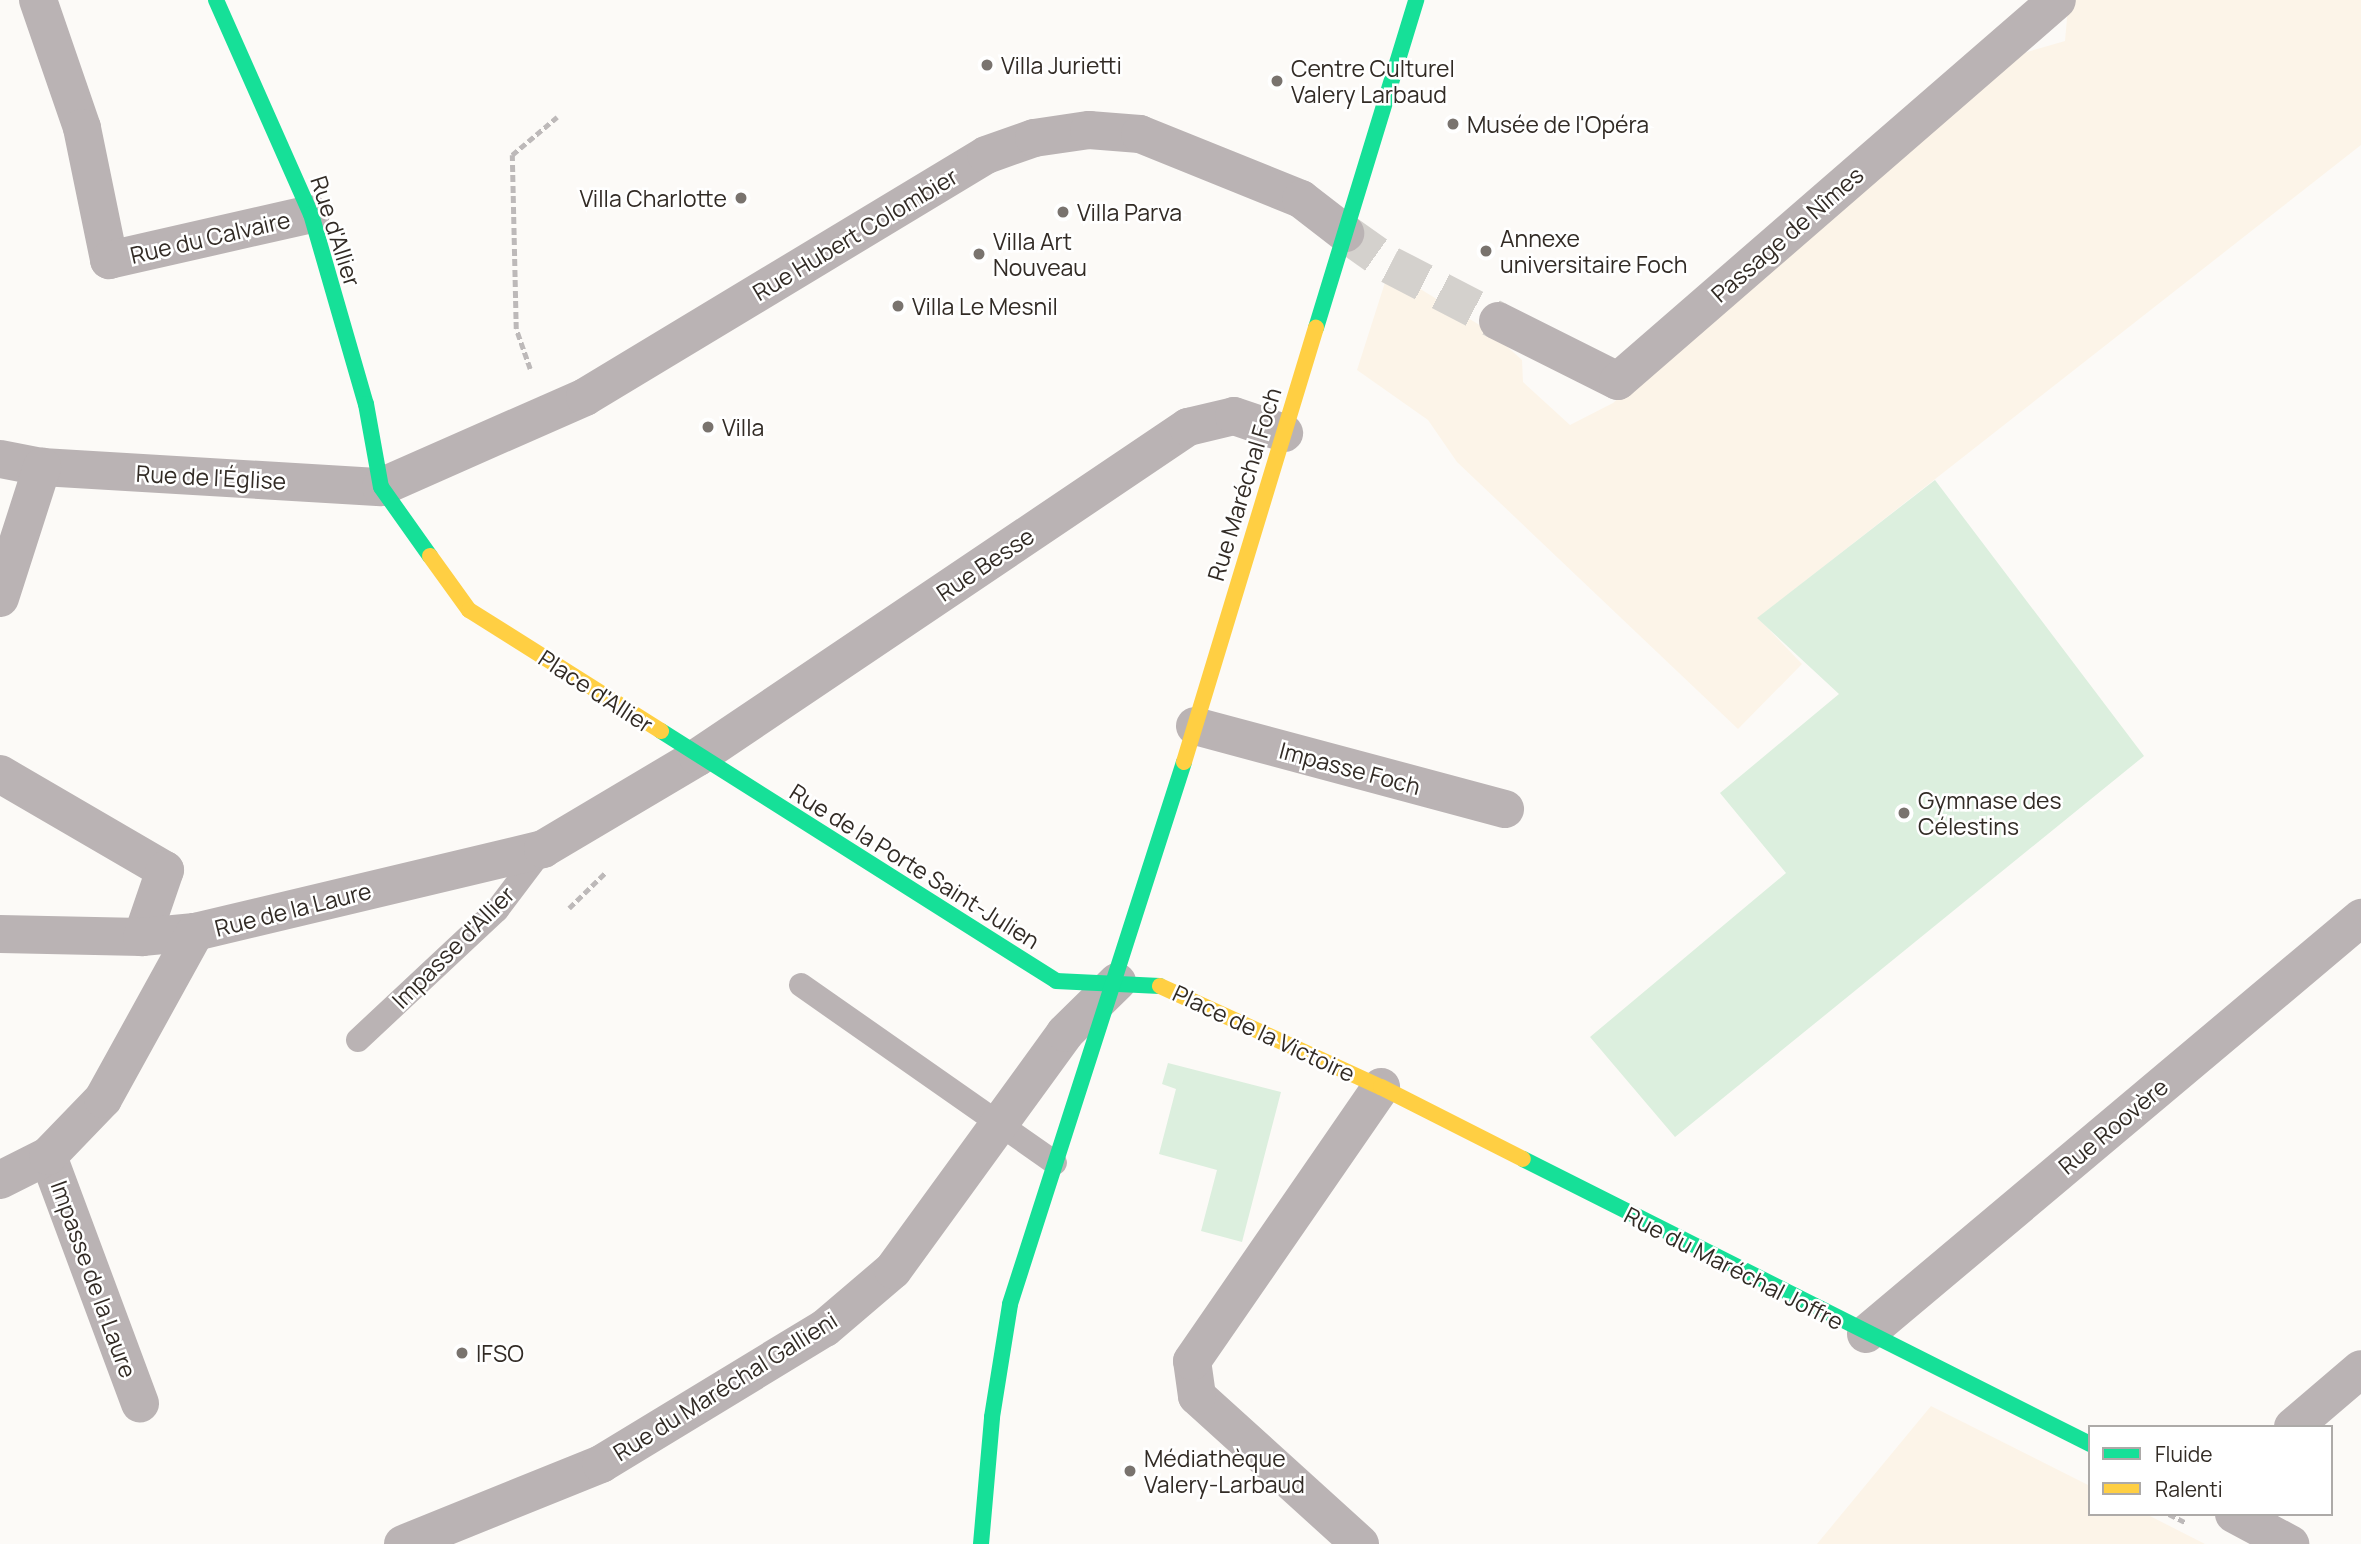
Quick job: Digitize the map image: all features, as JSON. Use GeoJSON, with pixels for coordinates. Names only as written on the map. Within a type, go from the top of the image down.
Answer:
{"type":"FeatureCollection","features":[{"type":"Feature","properties":{"kind":"street","name":"Rue du Calvaire"},"geometry":{"type":"LineString","coordinates":[[38,0],[82,128],[109,260],[311,214]]}},
{"type":"Feature","properties":{"kind":"street","name":"Rue d'Allier"},"geometry":{"type":"LineString","coordinates":[[216,0],[311,214],[366,404],[381,487]]}},
{"type":"Feature","properties":{"kind":"street","name":"Rue Maréchal Foch"},"geometry":{"type":"LineString","coordinates":[[1116,982],[1416,0]]}},
{"type":"Feature","properties":{"kind":"street","name":"Passage de Nîmes"},"geometry":{"type":"LineString","coordinates":[[1498,321],[1618,381],[2057,0]]}},
{"type":"Feature","properties":{"kind":"street","name":"Rue Hubert Colombier"},"geometry":{"type":"LineString","coordinates":[[381,487],[547,416],[986,155],[1034,138],[1089,130],[1140,134],[1301,199],[1345,233]]}},
{"type":"Feature","properties":{"kind":"street","name":"Rue Besse"},"geometry":{"type":"LineString","coordinates":[[698,757],[1188,428],[1234,416],[1284,433]]}},
{"type":"Feature","properties":{"kind":"street","name":"Rue de l'Église"},"geometry":{"type":"LineString","coordinates":[[0,459],[42,467],[381,487]]}},
{"type":"Feature","properties":{"kind":"street"},"geometry":{"type":"LineString","coordinates":[[0,598],[42,467]]}},
{"type":"Feature","properties":{"kind":"street","name":"Place d'Allier"},"geometry":{"type":"LineString","coordinates":[[381,487],[469,610],[698,757]]}},
{"type":"Feature","properties":{"kind":"street","name":"Impasse Foch"},"geometry":{"type":"LineString","coordinates":[[1195,726],[1505,809]]}},
{"type":"Feature","properties":{"kind":"street"},"geometry":{"type":"LineString","coordinates":[[543,849],[698,757]]}},
{"type":"Feature","properties":{"kind":"street","name":"Rue de la Porte Saint-Julien"},"geometry":{"type":"LineString","coordinates":[[698,757],[1056,981],[1116,982]]}},
{"type":"Feature","properties":{"kind":"street"},"geometry":{"type":"LineString","coordinates":[[0,774],[165,870],[142,937]]}},
{"type":"Feature","properties":{"kind":"street","name":"Rue de la Laure"},"geometry":{"type":"LineString","coordinates":[[0,1180],[48,1156],[103,1100],[195,932],[543,849]]}},
{"type":"Feature","properties":{"kind":"street","name":"Rue Roovère"},"geometry":{"type":"LineString","coordinates":[[1866,1334],[2361,919]]}},
{"type":"Feature","properties":{"kind":"street"},"geometry":{"type":"LineString","coordinates":[[0,934],[142,937],[195,932]]}},
{"type":"Feature","properties":{"kind":"street"},"geometry":{"type":"LineString","coordinates":[[981,1544],[992,1417],[1010,1304],[1116,982]]}},
{"type":"Feature","properties":{"kind":"street","name":"Place de la Victoire"},"geometry":{"type":"LineString","coordinates":[[1116,982],[1161,986],[1381,1087],[1192,1361],[1197,1396],[1360,1544]]}},
{"type":"Feature","properties":{"kind":"street","name":"Rue du Maréchal Gallieni"},"geometry":{"type":"LineString","coordinates":[[403,1544],[601,1464],[825,1328],[892,1270],[1000,1125],[1065,1032],[1116,982]]}},
{"type":"Feature","properties":{"kind":"street","name":"Rue du Maréchal Joffre"},"geometry":{"type":"LineString","coordinates":[[1381,1087],[1866,1334],[2088,1443]]}},
{"type":"Feature","properties":{"kind":"street","name":"Impasse de la Laure"},"geometry":{"type":"LineString","coordinates":[[48,1156],[140,1403]]}},
{"type":"Feature","properties":{"kind":"street"},"geometry":{"type":"LineString","coordinates":[[2295,1425],[2361,1369]]}},
{"type":"Feature","properties":{"kind":"street"},"geometry":{"type":"LineString","coordinates":[[2238,1516],[2290,1544]]}},
{"type":"Feature","properties":{"kind":"lane","name":"Impasse d'Allier"},"geometry":{"type":"LineString","coordinates":[[358,1041],[497,910],[543,849]]}},
{"type":"Feature","properties":{"kind":"lane"},"geometry":{"type":"LineString","coordinates":[[801,985],[1055,1163]]}},
{"type":"Feature","properties":{"kind":"path"},"geometry":{"type":"LineString","coordinates":[[547,416],[516,329],[512,155],[557,117]]}},
{"type":"Feature","properties":{"kind":"shaded area"},"geometry":{"type":"Polygon","coordinates":[[[2076,0],[2361,0],[2361,145],[1758,618],[1802,664],[1738,729],[1457,462],[1428,420],[1357,370],[1389,270],[1491,332],[1522,360],[1523,382],[1570,425],[1613,403],[2013,56],[2065,41],[2068,7],[2076,0]]]}},
{"type":"Feature","properties":{"kind":"shaded area"},"geometry":{"type":"Polygon","coordinates":[[[1931,1406],[2088,1485],[2088,1516],[2150,1516],[2205,1544],[1817,1544],[1931,1406]]]}},
{"type":"Feature","properties":{"kind":"green space","name":"Gymnase des Célestins"},"geometry":{"type":"Polygon","coordinates":[[[1935,480],[2144,756],[1675,1137],[1590,1037],[1786,873],[1720,793],[1839,694],[1757,618],[1935,480]]]}},
{"type":"Feature","properties":{"kind":"green space"},"geometry":{"type":"Polygon","coordinates":[[[1168,1063],[1281,1092],[1242,1242],[1201,1231],[1217,1170],[1159,1154],[1176,1089],[1162,1084],[1168,1063]]]}},
{"type":"Feature","properties":{"kind":"tunnel"},"geometry":{"type":"LineString","coordinates":[[1345,233],[1390,265],[1498,321]]}},
{"type":"Feature","properties":{"kind":"traffic: fast"},"geometry":{"type":"LineString","coordinates":[[216,0],[311,214],[366,404],[381,487],[430,556]]}},
{"type":"Feature","properties":{"kind":"traffic: fast"},"geometry":{"type":"LineString","coordinates":[[1316,328],[1416,0]]}},
{"type":"Feature","properties":{"kind":"traffic: fast"},"geometry":{"type":"LineString","coordinates":[[661,731],[1056,981],[1160,986]]}},
{"type":"Feature","properties":{"kind":"traffic: fast"},"geometry":{"type":"LineString","coordinates":[[981,1544],[992,1417],[1010,1304],[1184,762]]}},
{"type":"Feature","properties":{"kind":"traffic: fast"},"geometry":{"type":"LineString","coordinates":[[1523,1159],[2088,1443]]}},
{"type":"Feature","properties":{"kind":"traffic: slow"},"geometry":{"type":"LineString","coordinates":[[1184,762],[1316,328]]}},
{"type":"Feature","properties":{"kind":"traffic: slow"},"geometry":{"type":"LineString","coordinates":[[430,556],[469,610],[661,731]]}},
{"type":"Feature","properties":{"kind":"traffic: slow"},"geometry":{"type":"LineString","coordinates":[[1160,986],[1381,1087],[1523,1159]]}},
{"type":"Feature","properties":{"kind":"place","name":"Villa Jurietti"},"geometry":{"type":"Point","coordinates":[987,65]}},
{"type":"Feature","properties":{"kind":"place","name":"Centre Culturel Valery Larbaud"},"geometry":{"type":"Point","coordinates":[1277,81]}},
{"type":"Feature","properties":{"kind":"place","name":"Musée de l'Opéra"},"geometry":{"type":"Point","coordinates":[1453,124]}},
{"type":"Feature","properties":{"kind":"place","name":"Villa Charlotte"},"geometry":{"type":"Point","coordinates":[741,198]}},
{"type":"Feature","properties":{"kind":"place","name":"Villa Parva"},"geometry":{"type":"Point","coordinates":[1063,212]}},
{"type":"Feature","properties":{"kind":"place","name":"Annexe universitaire Foch"},"geometry":{"type":"Point","coordinates":[1486,251]}},
{"type":"Feature","properties":{"kind":"place","name":"Villa Art Nouveau"},"geometry":{"type":"Point","coordinates":[979,254]}},
{"type":"Feature","properties":{"kind":"place","name":"Villa Le Mesnil"},"geometry":{"type":"Point","coordinates":[898,306]}},
{"type":"Feature","properties":{"kind":"place","name":"Villa"},"geometry":{"type":"Point","coordinates":[708,427]}},
{"type":"Feature","properties":{"kind":"place","name":"Gymnase des Célestins"},"geometry":{"type":"Point","coordinates":[1904,813]}},
{"type":"Feature","properties":{"kind":"place","name":"IFSO"},"geometry":{"type":"Point","coordinates":[462,1353]}},
{"type":"Feature","properties":{"kind":"place","name":"Médiathèque Valery-Larbaud"},"geometry":{"type":"Point","coordinates":[1130,1471]}}]}
